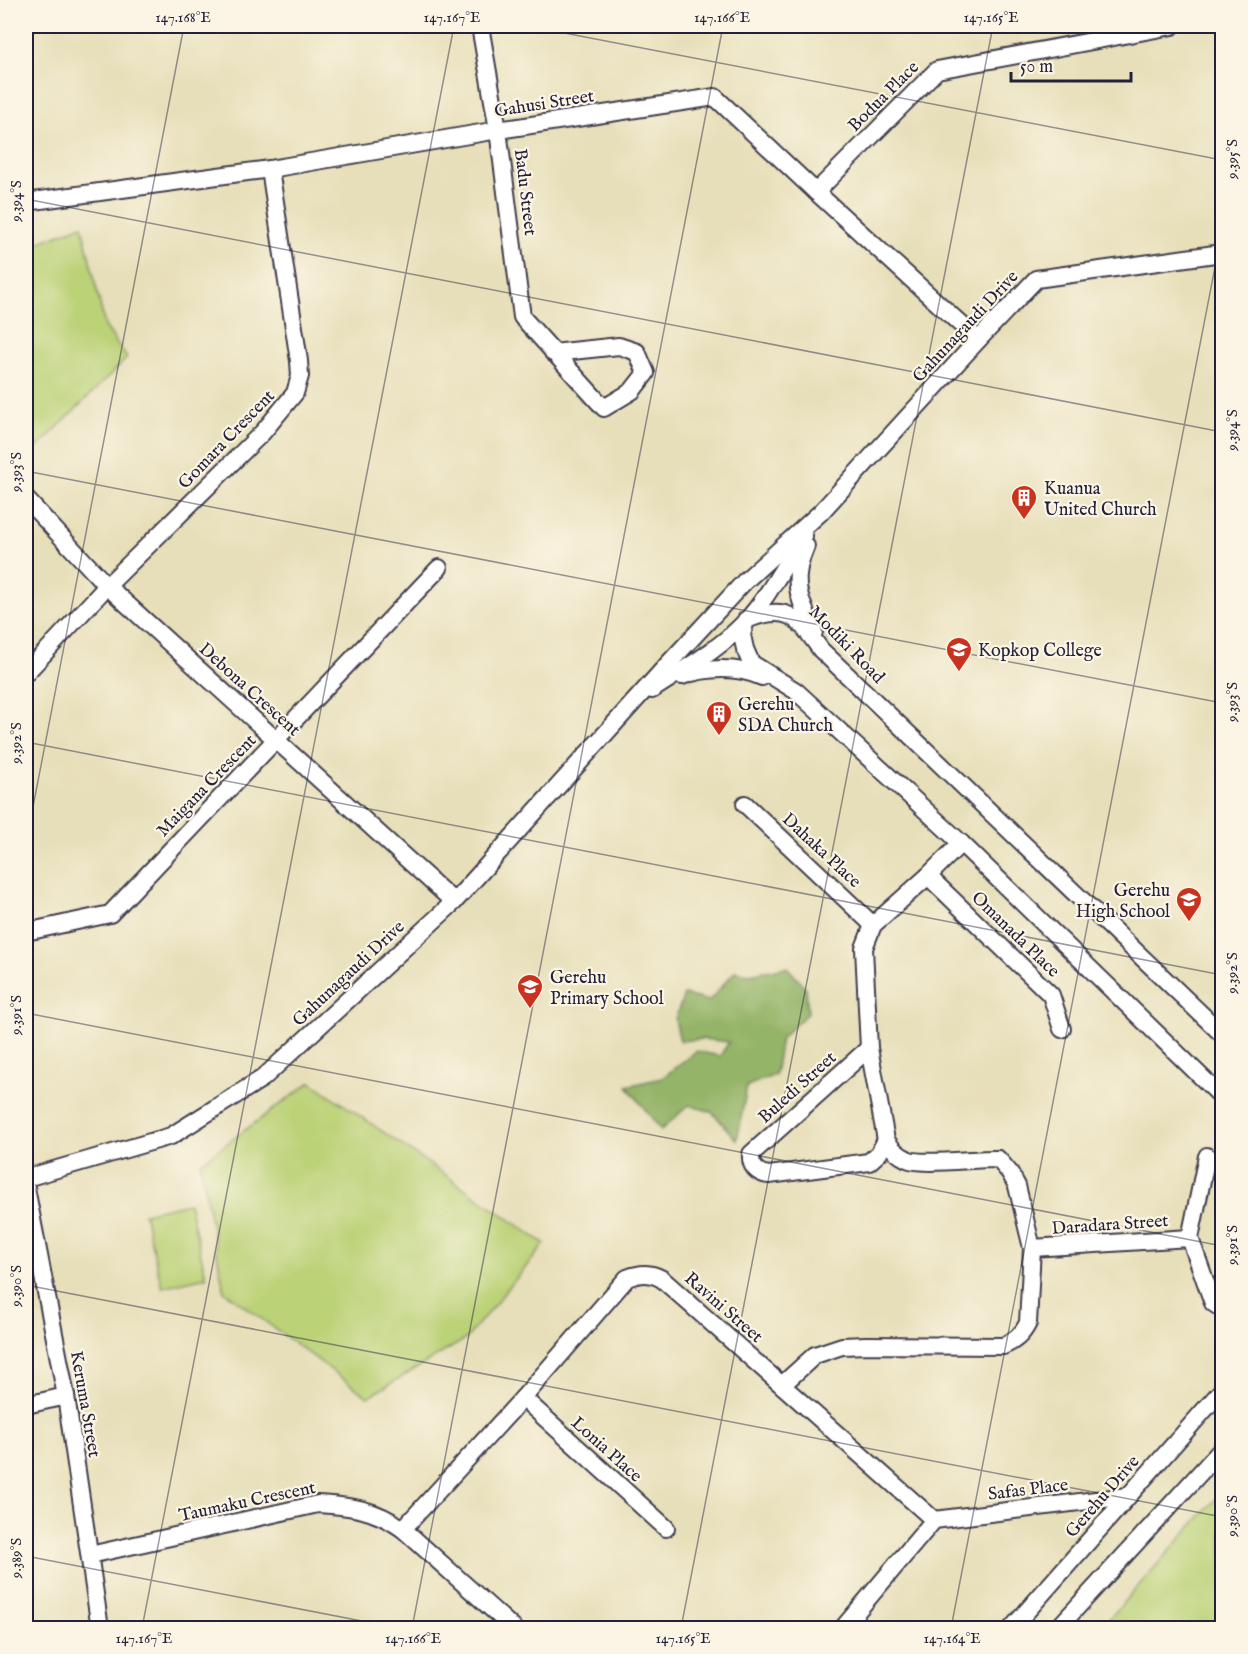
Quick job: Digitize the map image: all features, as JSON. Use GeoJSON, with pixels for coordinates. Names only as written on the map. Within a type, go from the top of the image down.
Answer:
{"type":"FeatureCollection","features":[{"type":"Feature","properties":{"kind":"street","name":"Badu Street"},"geometry":{"type":"LineString","coordinates":[[480,26],[498,130],[522,317],[553,353],[604,408],[632,391],[646,373],[637,352],[619,346],[553,353]]}},
{"type":"Feature","properties":{"kind":"street","name":"Bodua Place"},"geometry":{"type":"LineString","coordinates":[[816,192],[937,70],[1172,26]]}},
{"type":"Feature","properties":{"kind":"street","name":"Gahusi Street"},"geometry":{"type":"LineString","coordinates":[[26,202],[270,169],[498,130],[715,97],[978,340]]}},
{"type":"Feature","properties":{"kind":"street","name":"Gomara Crescent"},"geometry":{"type":"LineString","coordinates":[[26,673],[107,585],[263,432],[295,393],[300,376],[300,361],[270,169]]}},
{"type":"Feature","properties":{"kind":"street","name":"Gahunagaudi Drive"},"geometry":{"type":"LineString","coordinates":[[26,1178],[171,1136],[263,1078],[454,902],[745,581],[821,512],[1036,279],[1222,253]]}},
{"type":"Feature","properties":{"kind":"street","name":"Debona Crescent"},"geometry":{"type":"LineString","coordinates":[[26,499],[107,585],[454,902]]}},
{"type":"Feature","properties":{"kind":"street","name":"Gahunagaudi Drive"},"geometry":{"type":"LineString","coordinates":[[634,702],[700,658],[746,620],[770,591],[795,548],[821,512]]}},
{"type":"Feature","properties":{"kind":"street"},"geometry":{"type":"LineString","coordinates":[[821,512],[798,563],[798,595],[821,650]]}},
{"type":"Feature","properties":{"kind":"street","name":"Maigana Crescent"},"geometry":{"type":"LineString","coordinates":[[26,932],[110,914],[439,568]]}},
{"type":"Feature","properties":{"kind":"street","name":"Modiki Road"},"geometry":{"type":"LineString","coordinates":[[746,620],[764,613],[788,613],[803,625],[821,650],[1222,1034]]}},
{"type":"Feature","properties":{"kind":"street"},"geometry":{"type":"LineString","coordinates":[[746,620],[742,634],[745,650],[751,663],[796,691],[961,843],[1222,1097]]}},
{"type":"Feature","properties":{"kind":"street"},"geometry":{"type":"LineString","coordinates":[[634,702],[675,678],[693,672],[720,669],[747,670],[796,691]]}},
{"type":"Feature","properties":{"kind":"street","name":"Dahaka Place"},"geometry":{"type":"LineString","coordinates":[[745,804],[873,925]]}},
{"type":"Feature","properties":{"kind":"street"},"geometry":{"type":"LineString","coordinates":[[782,1384],[815,1355],[842,1346],[1003,1346],[1022,1334],[1028,1323],[1032,1248],[1017,1186],[1010,1173],[998,1160],[981,1158],[918,1162],[907,1160],[891,1148],[886,1140],[870,1048],[864,948],[873,925],[961,843]]}},
{"type":"Feature","properties":{"kind":"street","name":"Omanada Place"},"geometry":{"type":"LineString","coordinates":[[928,876],[1052,995],[1062,1029]]}},
{"type":"Feature","properties":{"kind":"street","name":"Buledi Street"},"geometry":{"type":"LineString","coordinates":[[870,1048],[751,1154],[752,1165],[759,1173],[769,1175],[869,1162],[879,1153],[886,1140]]}},
{"type":"Feature","properties":{"kind":"street"},"geometry":{"type":"LineString","coordinates":[[1207,1156],[1190,1238],[1213,1303],[1222,1310]]}},
{"type":"Feature","properties":{"kind":"street","name":"Keruma Street"},"geometry":{"type":"LineString","coordinates":[[26,1188],[66,1396],[100,1629]]}},
{"type":"Feature","properties":{"kind":"street","name":"Daradara Street"},"geometry":{"type":"LineString","coordinates":[[1032,1248],[1190,1238]]}},
{"type":"Feature","properties":{"kind":"street","name":"Ravini Street"},"geometry":{"type":"LineString","coordinates":[[403,1529],[523,1398],[627,1278],[645,1273],[662,1279],[934,1520]]}},
{"type":"Feature","properties":{"kind":"street","name":"Gerehu Drive"},"geometry":{"type":"LineString","coordinates":[[1012,1629],[1222,1390]]}},
{"type":"Feature","properties":{"kind":"street"},"geometry":{"type":"LineString","coordinates":[[26,1405],[66,1396]]}},
{"type":"Feature","properties":{"kind":"street","name":"Lonia Place"},"geometry":{"type":"LineString","coordinates":[[523,1398],[666,1528]]}},
{"type":"Feature","properties":{"kind":"street"},"geometry":{"type":"LineString","coordinates":[[1058,1629],[1222,1449]]}},
{"type":"Feature","properties":{"kind":"street","name":"Safas Place"},"geometry":{"type":"LineString","coordinates":[[934,1520],[1128,1496]]}},
{"type":"Feature","properties":{"kind":"street","name":"Taumaku Crescent"},"geometry":{"type":"LineString","coordinates":[[90,1555],[318,1504],[365,1509],[387,1517],[403,1529],[513,1629]]}},
{"type":"Feature","properties":{"kind":"street"},"geometry":{"type":"LineString","coordinates":[[843,1629],[934,1520]]}},
{"type":"Feature","properties":{"kind":"green space"},"geometry":{"type":"Polygon","coordinates":[[[82,225],[105,326],[127,358],[26,459],[26,248],[82,225]]]}},
{"type":"Feature","properties":{"kind":"green space"},"geometry":{"type":"Polygon","coordinates":[[[787,967],[806,988],[808,1013],[781,1038],[775,1075],[747,1086],[737,1140],[712,1112],[689,1105],[661,1130],[627,1086],[662,1078],[696,1051],[720,1056],[729,1042],[702,1039],[680,1041],[675,1019],[684,995],[709,1001],[735,971],[749,974],[787,967]]]}},
{"type":"Feature","properties":{"kind":"green space"},"geometry":{"type":"Polygon","coordinates":[[[311,1082],[545,1244],[466,1339],[368,1397],[224,1291],[200,1163],[311,1082]]]}},
{"type":"Feature","properties":{"kind":"green space"},"geometry":{"type":"Polygon","coordinates":[[[189,1203],[206,1277],[162,1287],[144,1213],[189,1203]]]}},
{"type":"Feature","properties":{"kind":"green space"},"geometry":{"type":"Polygon","coordinates":[[[1222,1492],[1222,1628],[1101,1628],[1222,1492]]]}},
{"type":"Feature","properties":{"kind":"place","name":"Kuanua United Church"},"geometry":{"type":"Point","coordinates":[1024,521]}},
{"type":"Feature","properties":{"kind":"place","name":"Kopkop College"},"geometry":{"type":"Point","coordinates":[959,673]}},
{"type":"Feature","properties":{"kind":"place","name":"Gerehu SDA Church"},"geometry":{"type":"Point","coordinates":[719,737]}},
{"type":"Feature","properties":{"kind":"place","name":"Gerehu High School"},"geometry":{"type":"Point","coordinates":[1189,923]}},
{"type":"Feature","properties":{"kind":"place","name":"Gerehu Primary School"},"geometry":{"type":"Point","coordinates":[530,1010]}}]}
